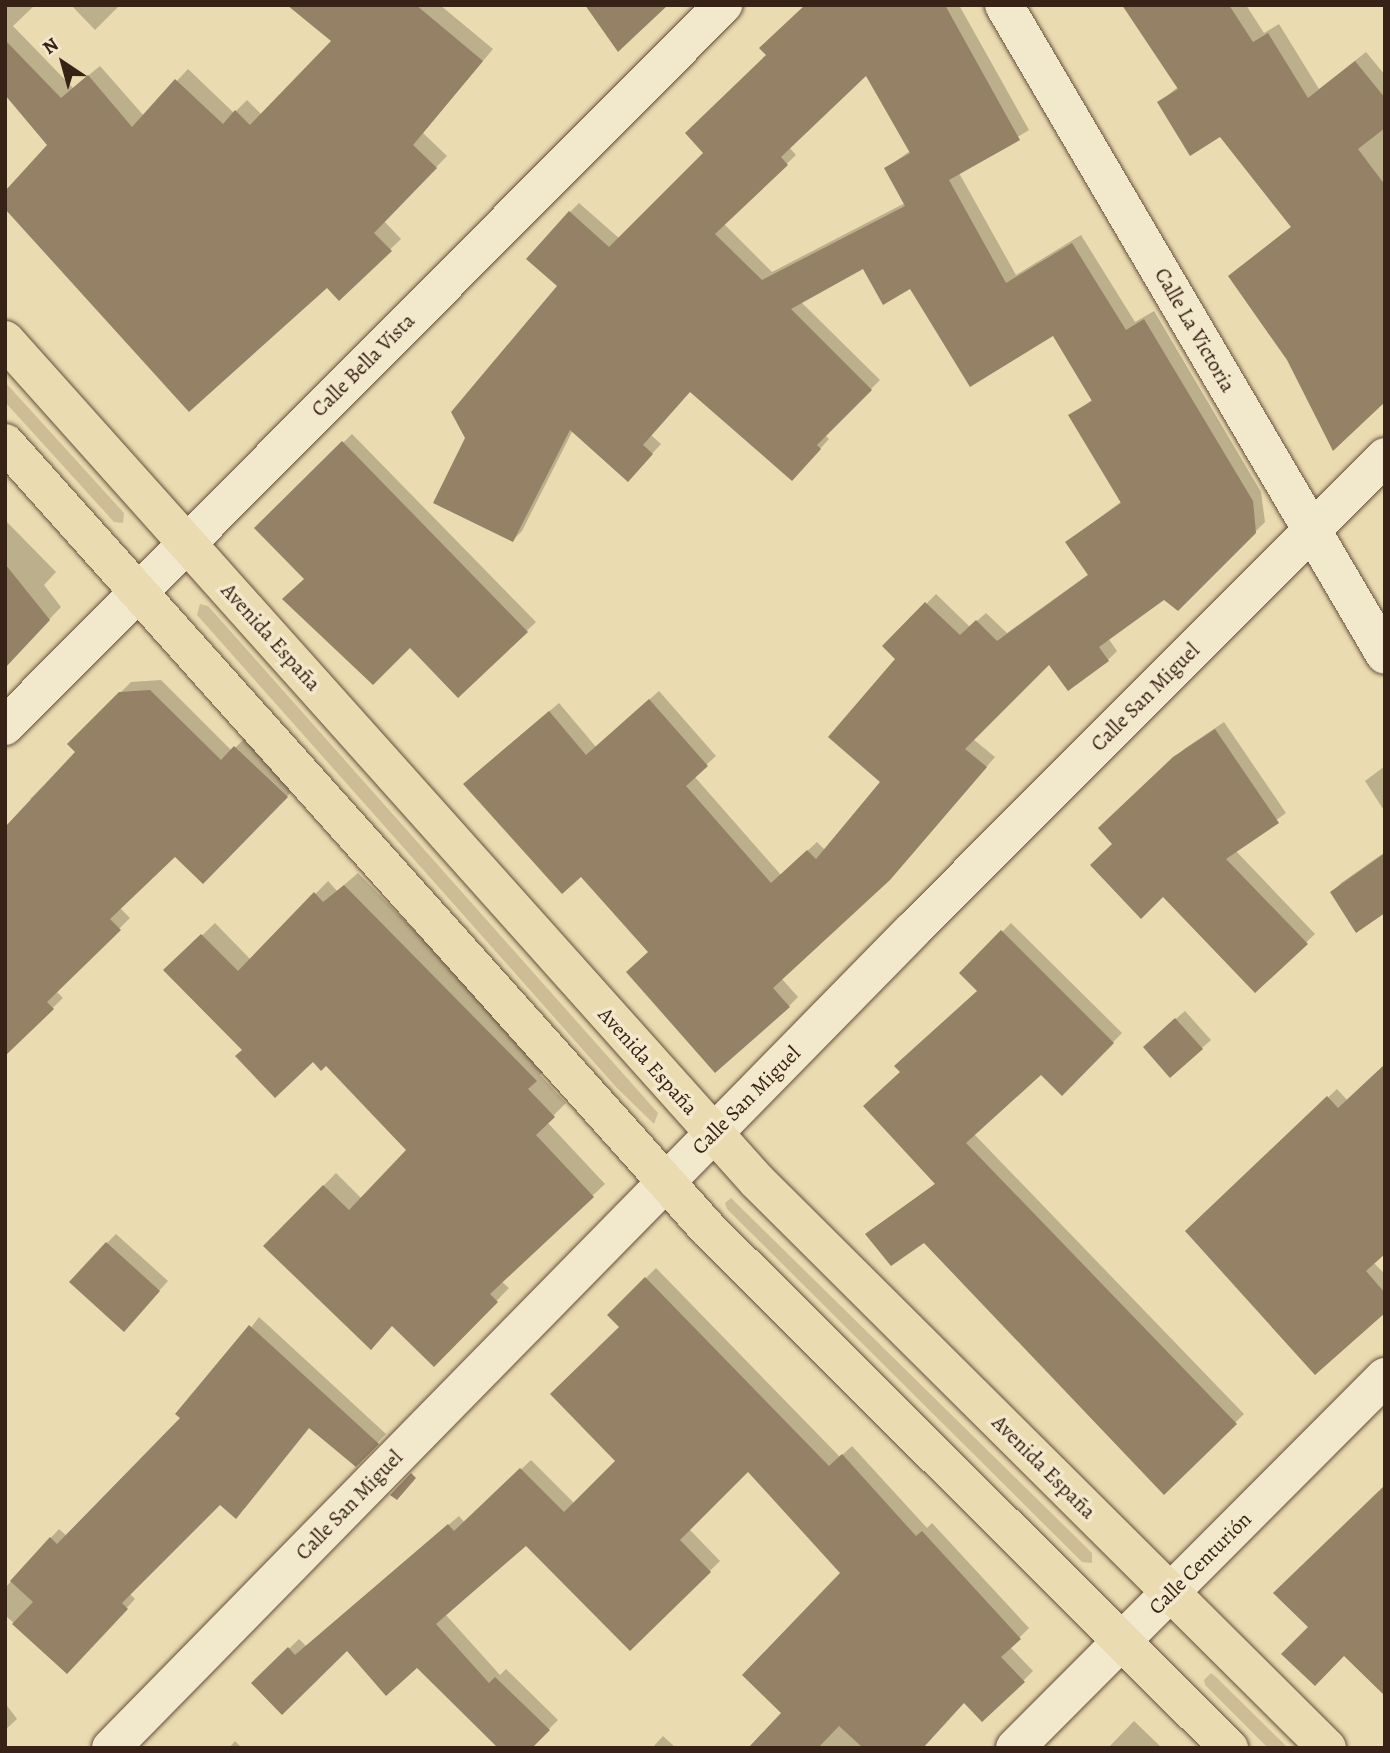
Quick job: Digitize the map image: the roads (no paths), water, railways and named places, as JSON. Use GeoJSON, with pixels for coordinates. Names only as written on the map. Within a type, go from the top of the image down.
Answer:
{"type":"FeatureCollection","features":[{"type":"Feature","properties":{"kind":"main road","name":"Avenida España"},"geometry":{"type":"LineString","coordinates":[[5,341],[714,1133],[1327,1748]]}},
{"type":"Feature","properties":{"kind":"main road"},"geometry":{"type":"LineString","coordinates":[[5,443],[665,1182],[1229,1748]]}},
{"type":"Feature","properties":{"kind":"street","name":"Calle Bella Vista"},"geometry":{"type":"LineString","coordinates":[[5,726],[723,5]]}},
{"type":"Feature","properties":{"kind":"street","name":"Calle La Victoria"},"geometry":{"type":"LineString","coordinates":[[1004,5],[1385,655]]}},
{"type":"Feature","properties":{"kind":"street","name":"Calle San Miguel"},"geometry":{"type":"LineString","coordinates":[[111,1748],[665,1182],[1385,457]]}},
{"type":"Feature","properties":{"kind":"street","name":"Calle Centurión"},"geometry":{"type":"LineString","coordinates":[[1015,1748],[1385,1377]]}}]}
